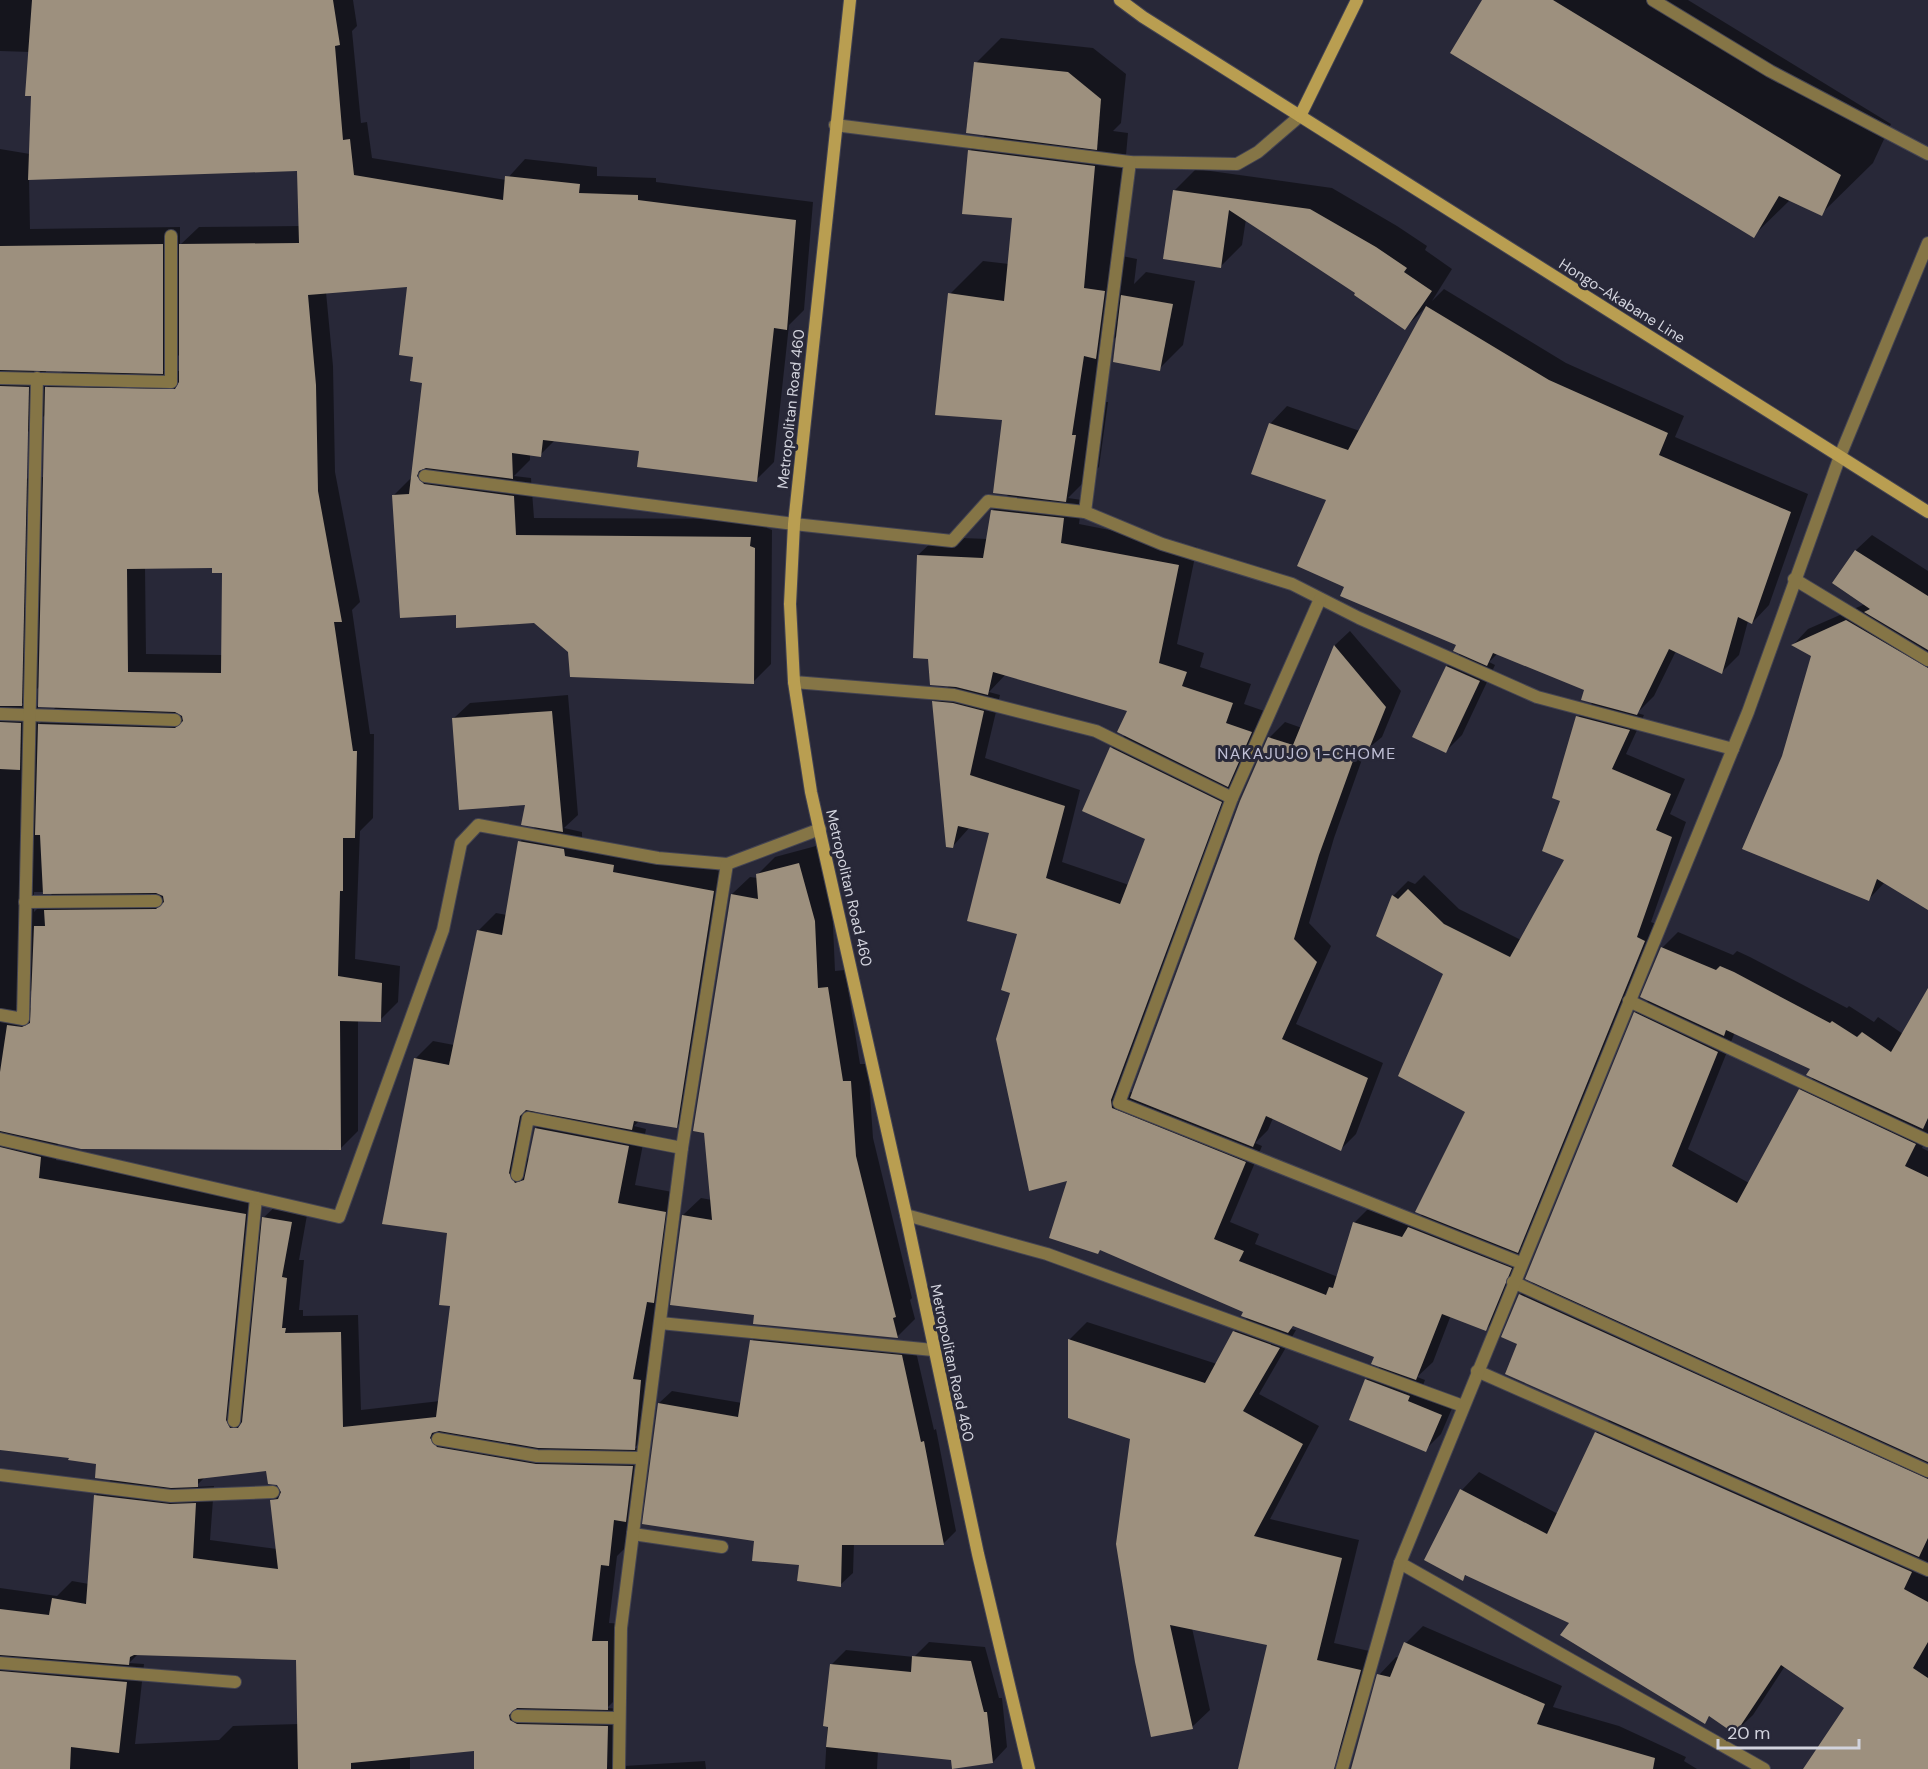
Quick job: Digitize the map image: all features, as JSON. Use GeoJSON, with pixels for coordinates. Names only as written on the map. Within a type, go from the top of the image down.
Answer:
{"type":"FeatureCollection","features":[{"type":"Feature","properties":{"kind":"main road","name":"Metropolitan Road 460"},"geometry":{"type":"LineString","coordinates":[[850,0],[794,524],[790,604],[794,682],[811,792],[906,1215],[978,1554],[1029,1769]]}},
{"type":"Feature","properties":{"kind":"main road","name":"Hongo-Akabane Line"},"geometry":{"type":"LineString","coordinates":[[1120,0],[1143,17],[1928,512]]}},
{"type":"Feature","properties":{"kind":"main road"},"geometry":{"type":"LineString","coordinates":[[1300,116],[1357,0]]}},
{"type":"Feature","properties":{"kind":"street"},"geometry":{"type":"LineString","coordinates":[[1653,0],[1770,71],[1928,154]]}},
{"type":"Feature","properties":{"kind":"street"},"geometry":{"type":"LineString","coordinates":[[835,125],[1130,162],[1237,164],[1258,152],[1300,116]]}},
{"type":"Feature","properties":{"kind":"street"},"geometry":{"type":"LineString","coordinates":[[1085,512],[1130,162]]}},
{"type":"Feature","properties":{"kind":"street"},"geometry":{"type":"LineString","coordinates":[[0,378],[171,382],[171,236]]}},
{"type":"Feature","properties":{"kind":"street"},"geometry":{"type":"LineString","coordinates":[[1341,1769],[1400,1563],[1513,1282],[1733,749],[1840,456],[1928,243]]}},
{"type":"Feature","properties":{"kind":"street"},"geometry":{"type":"LineString","coordinates":[[0,1016],[23,1019],[37,378]]}},
{"type":"Feature","properties":{"kind":"street"},"geometry":{"type":"LineString","coordinates":[[425,476],[794,524],[952,541],[988,501],[1085,512],[1162,544],[1292,584],[1320,599],[1537,697],[1733,749]]}},
{"type":"Feature","properties":{"kind":"street"},"geometry":{"type":"LineString","coordinates":[[1794,579],[1928,660]]}},
{"type":"Feature","properties":{"kind":"street"},"geometry":{"type":"LineString","coordinates":[[1320,599],[1232,798],[1119,1103],[1521,1263]]}},
{"type":"Feature","properties":{"kind":"street"},"geometry":{"type":"LineString","coordinates":[[794,682],[954,695],[1096,731],[1232,798]]}},
{"type":"Feature","properties":{"kind":"street"},"geometry":{"type":"LineString","coordinates":[[0,714],[175,720]]}},
{"type":"Feature","properties":{"kind":"street"},"geometry":{"type":"LineString","coordinates":[[0,1139],[339,1217],[443,930],[461,843],[478,825],[658,858],[727,864],[820,829]]}},
{"type":"Feature","properties":{"kind":"street"},"geometry":{"type":"LineString","coordinates":[[619,1769],[621,1628],[682,1148],[727,864]]}},
{"type":"Feature","properties":{"kind":"street"},"geometry":{"type":"LineString","coordinates":[[25,902],[156,901]]}},
{"type":"Feature","properties":{"kind":"street"},"geometry":{"type":"LineString","coordinates":[[1629,1001],[1928,1141]]}},
{"type":"Feature","properties":{"kind":"street"},"geometry":{"type":"LineString","coordinates":[[517,1175],[528,1118],[682,1148]]}},
{"type":"Feature","properties":{"kind":"street"},"geometry":{"type":"LineString","coordinates":[[234,1421],[256,1198]]}},
{"type":"Feature","properties":{"kind":"street"},"geometry":{"type":"LineString","coordinates":[[906,1215],[1047,1254],[1463,1406]]}},
{"type":"Feature","properties":{"kind":"street"},"geometry":{"type":"LineString","coordinates":[[1513,1282],[1928,1471]]}},
{"type":"Feature","properties":{"kind":"street"},"geometry":{"type":"LineString","coordinates":[[660,1323],[933,1350]]}},
{"type":"Feature","properties":{"kind":"street"},"geometry":{"type":"LineString","coordinates":[[1477,1371],[1928,1570]]}},
{"type":"Feature","properties":{"kind":"street"},"geometry":{"type":"LineString","coordinates":[[438,1439],[537,1456],[642,1458]]}},
{"type":"Feature","properties":{"kind":"street"},"geometry":{"type":"LineString","coordinates":[[0,1475],[171,1496],[273,1492]]}},
{"type":"Feature","properties":{"kind":"street"},"geometry":{"type":"LineString","coordinates":[[633,1534],[722,1548]]}},
{"type":"Feature","properties":{"kind":"street"},"geometry":{"type":"LineString","coordinates":[[1400,1563],[1764,1769]]}},
{"type":"Feature","properties":{"kind":"street"},"geometry":{"type":"LineString","coordinates":[[0,1663],[235,1682]]}},
{"type":"Feature","properties":{"kind":"street"},"geometry":{"type":"LineString","coordinates":[[517,1716],[618,1718]]}},
{"type":"Feature","properties":{"kind":"building"},"geometry":{"type":"Polygon","coordinates":[[[32,0],[333,0],[340,45],[335,46],[343,140],[350,139],[354,175],[503,200],[505,176],[580,184],[579,193],[638,195],[638,200],[796,220],[787,330],[774,328],[757,482],[637,467],[639,451],[543,440],[541,457],[512,453],[513,479],[426,468],[419,471],[417,476],[424,484],[514,496],[516,535],[751,537],[750,546],[755,548],[754,684],[570,677],[568,652],[534,623],[456,628],[456,615],[400,618],[392,495],[409,494],[422,383],[410,381],[413,357],[399,355],[407,287],[308,295],[316,385],[318,491],[342,622],[334,622],[353,751],[357,751],[355,838],[343,838],[343,891],[340,891],[338,976],[382,983],[381,1022],[340,1021],[341,1150],[81,1149],[0,1131],[0,1072],[7,1025],[22,1027],[30,1023],[34,926],[45,926],[44,910],[156,909],[164,902],[163,896],[156,893],[43,894],[40,835],[35,835],[38,724],[175,728],[183,721],[182,716],[175,712],[38,707],[45,387],[175,389],[179,382],[179,244],[299,243],[297,171],[28,180],[31,96],[25,96],[32,0]],[[212,568],[127,569],[128,672],[221,673],[222,573],[212,573],[212,568]]]}},
{"type":"Feature","properties":{"kind":"building"},"geometry":{"type":"Polygon","coordinates":[[[1482,0],[1553,0],[1841,175],[1822,216],[1779,196],[1754,238],[1450,53],[1482,0]]]}},
{"type":"Feature","properties":{"kind":"building"},"geometry":{"type":"Polygon","coordinates":[[[974,62],[1068,72],[1101,99],[1097,150],[966,133],[974,62]]]}},
{"type":"Feature","properties":{"kind":"building"},"geometry":{"type":"Polygon","coordinates":[[[968,150],[1095,166],[1084,288],[1105,291],[1096,359],[1084,356],[1072,435],[1076,435],[1066,502],[993,493],[1002,420],[935,415],[948,293],[1004,301],[1012,218],[962,214],[968,150]]]}},
{"type":"Feature","properties":{"kind":"building"},"geometry":{"type":"Polygon","coordinates":[[[1173,190],[1310,209],[1376,247],[1407,268],[1404,272],[1432,291],[1405,330],[1354,295],[1355,293],[1229,210],[1221,268],[1163,259],[1173,190]]]}},
{"type":"Feature","properties":{"kind":"building"},"geometry":{"type":"Polygon","coordinates":[[[163,244],[163,374],[0,370],[0,246],[163,244]]]}},
{"type":"Feature","properties":{"kind":"building"},"geometry":{"type":"Polygon","coordinates":[[[1121,295],[1173,304],[1160,371],[1113,362],[1121,295]]]}},
{"type":"Feature","properties":{"kind":"building"},"geometry":{"type":"Polygon","coordinates":[[[1426,306],[1549,380],[1668,433],[1659,455],[1791,512],[1752,624],[1738,617],[1722,674],[1669,649],[1637,715],[1581,700],[1584,690],[1493,653],[1487,666],[1453,651],[1456,645],[1340,596],[1344,587],[1297,566],[1326,500],[1251,474],[1269,423],[1348,450],[1426,306]]]}},
{"type":"Feature","properties":{"kind":"building"},"geometry":{"type":"Polygon","coordinates":[[[0,386],[29,387],[22,706],[0,706],[0,386]]]}},
{"type":"Feature","properties":{"kind":"building"},"geometry":{"type":"Polygon","coordinates":[[[991,510],[1064,518],[1061,543],[1179,565],[1159,663],[1187,672],[1182,686],[1233,703],[1226,723],[1252,732],[1228,787],[1117,732],[1127,711],[993,672],[988,695],[956,687],[930,685],[928,659],[913,658],[917,555],[983,558],[991,510]]]}},
{"type":"Feature","properties":{"kind":"building"},"geometry":{"type":"Polygon","coordinates":[[[1855,550],[1928,596],[1928,650],[1864,612],[1870,609],[1832,583],[1855,550]]]}},
{"type":"Feature","properties":{"kind":"building"},"geometry":{"type":"Polygon","coordinates":[[[1846,620],[1928,668],[1928,910],[1877,879],[1869,901],[1742,849],[1782,756],[1811,656],[1791,645],[1846,620]]]}},
{"type":"Feature","properties":{"kind":"building"},"geometry":{"type":"Polygon","coordinates":[[[1334,645],[1386,707],[1367,754],[1357,750],[1319,855],[1294,939],[1317,962],[1282,1039],[1368,1078],[1341,1151],[1266,1116],[1253,1147],[1130,1098],[1240,801],[1268,737],[1293,745],[1334,645]]]}},
{"type":"Feature","properties":{"kind":"building"},"geometry":{"type":"Polygon","coordinates":[[[1446,666],[1480,681],[1446,753],[1412,737],[1446,666]]]}},
{"type":"Feature","properties":{"kind":"building"},"geometry":{"type":"Polygon","coordinates":[[[932,701],[953,703],[984,711],[970,775],[1065,806],[1046,878],[1120,904],[1145,839],[1082,811],[1110,747],[1222,802],[1111,1100],[1112,1108],[1246,1162],[1214,1239],[1244,1251],[1239,1261],[1326,1295],[1329,1287],[1333,1288],[1353,1222],[1402,1237],[1408,1227],[1512,1268],[1486,1331],[1442,1314],[1416,1380],[1371,1364],[1374,1357],[1293,1326],[1288,1333],[1241,1316],[1243,1312],[1100,1250],[1098,1254],[1049,1238],[1067,1181],[1029,1191],[996,1039],[1010,993],[1001,990],[1017,934],[967,921],[989,833],[958,826],[953,848],[946,847],[932,701]]]}},
{"type":"Feature","properties":{"kind":"building"},"geometry":{"type":"Polygon","coordinates":[[[552,711],[563,832],[521,825],[525,805],[459,810],[452,718],[552,711]]]}},
{"type":"Feature","properties":{"kind":"building"},"geometry":{"type":"Polygon","coordinates":[[[1576,716],[1630,730],[1612,769],[1671,794],[1656,830],[1672,837],[1637,937],[1645,941],[1518,1253],[1415,1212],[1465,1112],[1398,1076],[1443,974],[1376,936],[1392,895],[1398,899],[1408,889],[1444,924],[1510,957],[1564,860],[1542,851],[1560,801],[1552,798],[1576,716]]]}},
{"type":"Feature","properties":{"kind":"building"},"geometry":{"type":"Polygon","coordinates":[[[0,722],[21,723],[20,770],[0,769],[0,722]]]}},
{"type":"Feature","properties":{"kind":"building"},"geometry":{"type":"Polygon","coordinates":[[[518,841],[564,849],[565,856],[614,865],[613,872],[714,891],[677,1128],[634,1121],[632,1130],[526,1110],[520,1116],[509,1173],[515,1183],[524,1180],[535,1128],[629,1146],[618,1203],[666,1212],[654,1303],[647,1302],[633,1379],[641,1380],[635,1450],[538,1448],[439,1431],[432,1433],[430,1438],[437,1447],[536,1464],[633,1466],[626,1522],[614,1520],[609,1566],[601,1565],[592,1641],[608,1641],[608,1710],[517,1708],[509,1715],[510,1720],[517,1724],[608,1726],[607,1769],[474,1769],[474,1751],[351,1763],[351,1769],[298,1769],[296,1660],[134,1655],[130,1657],[129,1665],[0,1655],[0,1609],[49,1615],[52,1598],[86,1604],[94,1495],[170,1504],[196,1503],[193,1558],[278,1569],[270,1500],[278,1499],[281,1492],[277,1485],[268,1484],[266,1471],[198,1479],[198,1487],[171,1488],[95,1478],[96,1464],[68,1460],[69,1458],[0,1450],[0,1147],[41,1157],[39,1178],[246,1214],[226,1420],[230,1428],[238,1428],[242,1422],[262,1217],[292,1222],[282,1277],[287,1278],[282,1328],[286,1328],[285,1333],[341,1332],[343,1427],[436,1417],[450,1306],[439,1305],[447,1233],[382,1224],[414,1058],[449,1065],[477,930],[502,935],[518,841]]]}},
{"type":"Feature","properties":{"kind":"building"},"geometry":{"type":"Polygon","coordinates":[[[799,863],[815,921],[818,988],[828,987],[843,1081],[851,1081],[856,1156],[896,1317],[893,1318],[898,1338],[753,1324],[754,1315],[670,1305],[682,1215],[712,1220],[704,1133],[693,1131],[731,894],[758,899],[756,874],[799,863]]]}},
{"type":"Feature","properties":{"kind":"building"},"geometry":{"type":"Polygon","coordinates":[[[1661,947],[1716,970],[1720,966],[1734,972],[1830,1023],[1832,1021],[1857,1037],[1862,1032],[1891,1052],[1928,988],[1928,1118],[1923,1129],[1806,1075],[1810,1069],[1726,1030],[1724,1036],[1640,997],[1661,947]]]}},
{"type":"Feature","properties":{"kind":"building"},"geometry":{"type":"Polygon","coordinates":[[[1634,1012],[1718,1052],[1672,1166],[1737,1203],[1799,1089],[1916,1144],[1905,1166],[1928,1177],[1928,1462],[1525,1279],[1634,1012]]]}},
{"type":"Feature","properties":{"kind":"building"},"geometry":{"type":"Polygon","coordinates":[[[1519,1294],[1928,1479],[1928,1538],[1919,1557],[1505,1374],[1517,1344],[1501,1337],[1519,1294]]]}},
{"type":"Feature","properties":{"kind":"building"},"geometry":{"type":"Polygon","coordinates":[[[1233,1331],[1280,1348],[1243,1411],[1303,1444],[1254,1536],[1342,1558],[1317,1660],[1361,1670],[1334,1769],[1238,1769],[1267,1645],[1170,1625],[1193,1729],[1151,1737],[1135,1662],[1116,1544],[1130,1439],[1068,1418],[1068,1339],[1205,1383],[1233,1331]]]}},
{"type":"Feature","properties":{"kind":"building"},"geometry":{"type":"Polygon","coordinates":[[[750,1340],[902,1355],[921,1442],[924,1441],[944,1545],[842,1545],[841,1587],[797,1581],[799,1565],[752,1561],[754,1541],[642,1524],[658,1403],[738,1417],[750,1340]]]}},
{"type":"Feature","properties":{"kind":"building"},"geometry":{"type":"Polygon","coordinates":[[[1365,1379],[1410,1396],[1408,1401],[1442,1415],[1426,1452],[1349,1420],[1365,1379]]]}},
{"type":"Feature","properties":{"kind":"building"},"geometry":{"type":"Polygon","coordinates":[[[1595,1432],[1912,1572],[1904,1589],[1928,1602],[1928,1642],[1913,1668],[1928,1678],[1928,1769],[1803,1769],[1844,1708],[1781,1665],[1735,1734],[1709,1716],[1705,1724],[1560,1635],[1569,1623],[1465,1575],[1463,1581],[1424,1560],[1460,1489],[1547,1534],[1595,1432]]]}},
{"type":"Feature","properties":{"kind":"building"},"geometry":{"type":"Polygon","coordinates":[[[1404,1642],[1545,1704],[1537,1724],[1655,1758],[1653,1769],[1351,1769],[1377,1674],[1390,1677],[1404,1642]]]}},
{"type":"Feature","properties":{"kind":"building"},"geometry":{"type":"Polygon","coordinates":[[[912,1656],[971,1661],[984,1712],[987,1712],[993,1763],[952,1769],[951,1760],[826,1747],[828,1727],[823,1726],[830,1664],[911,1672],[912,1656]]]}},
{"type":"Feature","properties":{"kind":"building"},"geometry":{"type":"Polygon","coordinates":[[[0,1671],[127,1682],[119,1753],[71,1747],[70,1769],[0,1769],[0,1671]]]}},
{"type":"Feature","properties":{"kind":"district","name":"NAKAJUJO 1-CHOME"},"geometry":{"type":"Point","coordinates":[1307,753]}}]}
